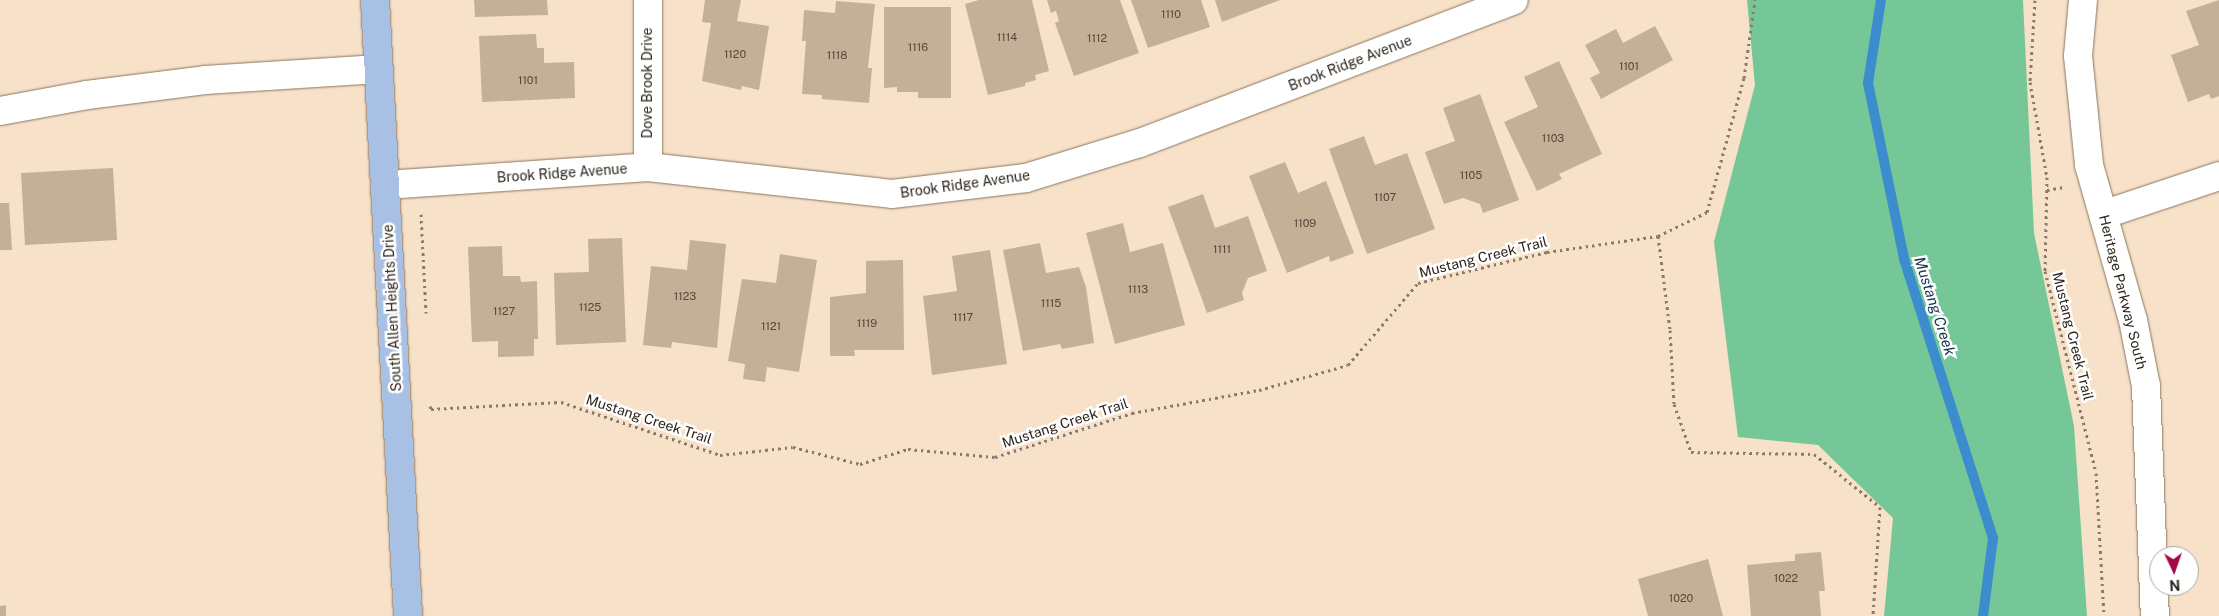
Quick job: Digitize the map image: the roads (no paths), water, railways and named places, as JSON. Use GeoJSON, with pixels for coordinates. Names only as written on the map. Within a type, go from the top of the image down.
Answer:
{"type":"FeatureCollection","features":[{"type":"Feature","properties":{"kind":"main road","name":"South Allen Heights Drive"},"geometry":{"type":"LineString","coordinates":[[375,0],[408,616]]}},
{"type":"Feature","properties":{"kind":"street","name":"Dove Brook Drive"},"geometry":{"type":"LineString","coordinates":[[648,0],[648,167]]}},
{"type":"Feature","properties":{"kind":"street","name":"Brook Ridge Avenue"},"geometry":{"type":"LineString","coordinates":[[386,185],[648,167],[892,194],[1026,178],[1140,143],[1514,0]]}},
{"type":"Feature","properties":{"kind":"street","name":"Heritage Parkway South"},"geometry":{"type":"LineString","coordinates":[[2083,0],[2078,56],[2089,165],[2105,214],[2133,320],[2146,386],[2155,616]]}},
{"type":"Feature","properties":{"kind":"street"},"geometry":{"type":"LineString","coordinates":[[0,111],[87,95],[205,80],[379,68]]}},
{"type":"Feature","properties":{"kind":"street"},"geometry":{"type":"LineString","coordinates":[[2105,214],[2219,176]]}},
{"type":"Feature","properties":{"kind":"waterway","name":"Mustang Creek"},"geometry":{"type":"LineString","coordinates":[[1881,0],[1868,83],[1904,259],[1993,538],[1983,616]]}}]}
